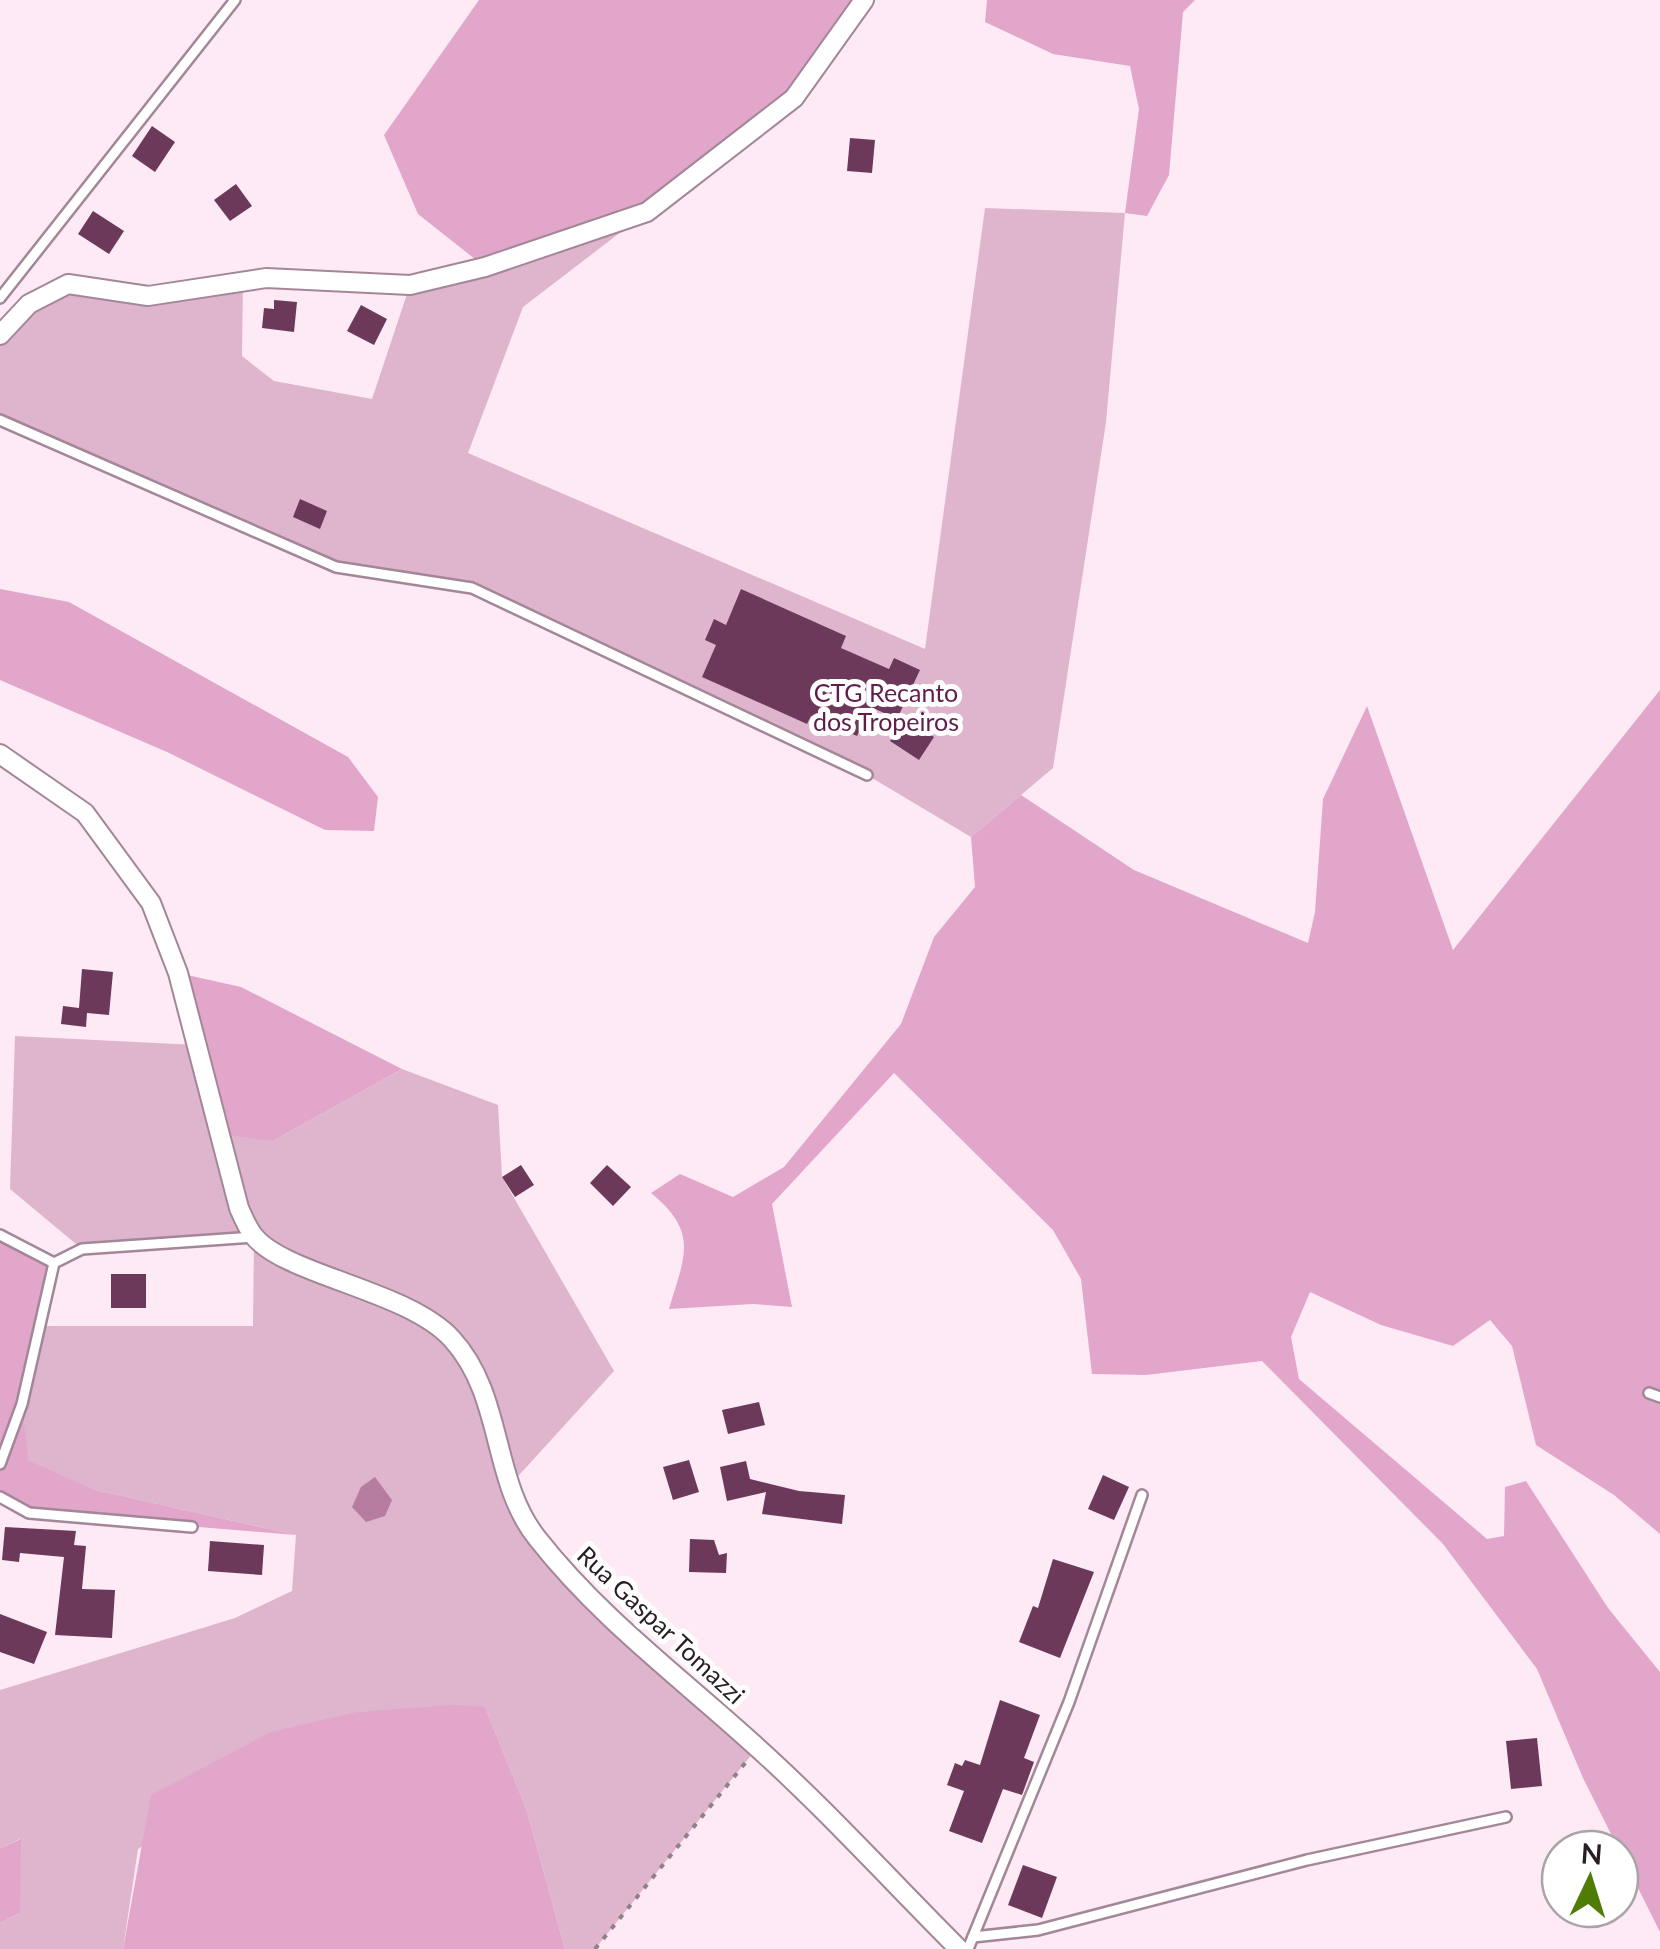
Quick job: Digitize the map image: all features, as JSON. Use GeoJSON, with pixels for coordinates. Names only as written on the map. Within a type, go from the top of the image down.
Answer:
{"type":"FeatureCollection","features":[{"type":"Feature","properties":{"kind":"street"},"geometry":{"type":"LineString","coordinates":[[0,334],[29,304],[68,284],[148,296],[266,278],[410,285],[485,266],[647,212],[794,98],[864,0]]}},
{"type":"Feature","properties":{"kind":"street"},"geometry":{"type":"LineString","coordinates":[[0,754],[85,813],[151,903],[178,973],[239,1208],[254,1238]]}},
{"type":"Feature","properties":{"kind":"street","name":"Rua Gaspar Tomazzi"},"geometry":{"type":"LineString","coordinates":[[254,1238],[283,1256],[408,1308],[450,1337],[476,1372],[521,1518],[537,1539],[604,1612],[966,1943]]}},
{"type":"Feature","properties":{"kind":"lane"},"geometry":{"type":"LineString","coordinates":[[0,298],[235,0]]}},
{"type":"Feature","properties":{"kind":"lane"},"geometry":{"type":"LineString","coordinates":[[0,420],[336,566],[472,588],[867,775]]}},
{"type":"Feature","properties":{"kind":"lane"},"geometry":{"type":"LineString","coordinates":[[0,1234],[54,1262]]}},
{"type":"Feature","properties":{"kind":"lane"},"geometry":{"type":"LineString","coordinates":[[54,1262],[82,1249],[254,1238]]}},
{"type":"Feature","properties":{"kind":"lane"},"geometry":{"type":"LineString","coordinates":[[0,1464],[22,1404],[54,1262]]}},
{"type":"Feature","properties":{"kind":"lane"},"geometry":{"type":"LineString","coordinates":[[968,1949],[966,1943],[1063,1718],[1142,1495]]}},
{"type":"Feature","properties":{"kind":"lane"},"geometry":{"type":"LineString","coordinates":[[0,1498],[29,1513],[192,1527]]}},
{"type":"Feature","properties":{"kind":"lane"},"geometry":{"type":"LineString","coordinates":[[966,1943],[1038,1930],[1308,1860],[1506,1816]]}},
{"type":"Feature","properties":{"kind":"path"},"geometry":{"type":"LineString","coordinates":[[595,1949],[757,1748]]}},
{"type":"Feature","properties":{"kind":"green space"},"geometry":{"type":"Polygon","coordinates":[[[985,208],[1125,213],[1106,422],[1053,768],[971,837],[867,775],[472,589],[336,567],[0,420],[0,335],[68,284],[148,296],[243,280],[242,356],[274,381],[372,399],[410,285],[647,212],[523,307],[468,453],[925,649],[985,208]]]}},
{"type":"Feature","properties":{"kind":"green space"},"geometry":{"type":"Polygon","coordinates":[[[15,1036],[196,1045],[273,1141],[402,1069],[498,1105],[502,1177],[614,1371],[510,1485],[537,1539],[757,1748],[595,1949],[565,1949],[527,1811],[485,1707],[357,1712],[138,1849],[123,1949],[0,1949],[0,1923],[20,1913],[20,1839],[0,1848],[0,1690],[235,1618],[292,1591],[296,1535],[96,1490],[27,1460],[22,1404],[38,1326],[253,1326],[254,1238],[82,1249],[10,1189],[15,1036]]]}},
{"type":"Feature","properties":{"kind":"shaded area"},"geometry":{"type":"Polygon","coordinates":[[[479,0],[864,0],[794,98],[647,212],[485,267],[418,214],[384,135],[479,0]]]}},
{"type":"Feature","properties":{"kind":"shaded area"},"geometry":{"type":"Polygon","coordinates":[[[987,0],[1195,0],[1183,12],[1169,175],[1147,216],[1125,213],[1139,109],[1130,66],[1053,54],[985,22],[987,0]]]}},
{"type":"Feature","properties":{"kind":"shaded area"},"geometry":{"type":"Polygon","coordinates":[[[0,589],[69,602],[348,757],[378,797],[374,831],[325,830],[167,752],[0,680],[0,589]]]}},
{"type":"Feature","properties":{"kind":"shaded area"},"geometry":{"type":"Polygon","coordinates":[[[1660,690],[1660,1534],[1614,1495],[1536,1445],[1512,1346],[1490,1320],[1453,1346],[1381,1325],[1310,1292],[1291,1337],[1299,1379],[1487,1539],[1504,1536],[1505,1487],[1526,1481],[1608,1608],[1660,1672],[1660,1932],[1640,1892],[1640,1829],[1608,1829],[1537,1669],[1443,1544],[1262,1361],[1146,1375],[1092,1374],[1081,1279],[1053,1230],[894,1073],[772,1204],[792,1307],[753,1304],[669,1309],[684,1246],[677,1221],[651,1193],[680,1174],[733,1197],[784,1167],[901,1024],[934,937],[975,887],[971,837],[1021,795],[1134,870],[1308,943],[1315,912],[1323,799],[1367,706],[1453,950],[1660,690]]]}},
{"type":"Feature","properties":{"kind":"shaded area"},"geometry":{"type":"Polygon","coordinates":[[[178,973],[241,987],[402,1069],[273,1141],[219,1134],[178,973]]]}},
{"type":"Feature","properties":{"kind":"shaded area"},"geometry":{"type":"Polygon","coordinates":[[[0,1235],[54,1263],[22,1404],[28,1460],[96,1490],[296,1535],[29,1513],[0,1497],[0,1235]]]}},
{"type":"Feature","properties":{"kind":"shaded area"},"geometry":{"type":"Polygon","coordinates":[[[375,1477],[392,1500],[385,1516],[366,1522],[352,1507],[361,1487],[375,1477]]]}},
{"type":"Feature","properties":{"kind":"shaded area"},"geometry":{"type":"Polygon","coordinates":[[[454,1705],[485,1707],[527,1811],[565,1949],[123,1949],[151,1795],[271,1732],[357,1712],[454,1705]]]}},
{"type":"Feature","properties":{"kind":"shaded area"},"geometry":{"type":"Polygon","coordinates":[[[21,1839],[20,1913],[0,1923],[0,1848],[21,1839]]]}},
{"type":"Feature","properties":{"kind":"building"},"geometry":{"type":"Polygon","coordinates":[[[152,126],[175,142],[155,172],[132,156],[152,126]]]}},
{"type":"Feature","properties":{"kind":"building"},"geometry":{"type":"Polygon","coordinates":[[[850,138],[875,140],[872,173],[847,171],[850,138]]]}},
{"type":"Feature","properties":{"kind":"building"},"geometry":{"type":"Polygon","coordinates":[[[236,184],[252,206],[230,221],[214,200],[236,184]]]}},
{"type":"Feature","properties":{"kind":"building"},"geometry":{"type":"Polygon","coordinates":[[[93,211],[124,231],[109,254],[78,234],[93,211]]]}},
{"type":"Feature","properties":{"kind":"building"},"geometry":{"type":"Polygon","coordinates":[[[274,300],[297,302],[294,332],[262,328],[264,308],[274,309],[274,300]]]}},
{"type":"Feature","properties":{"kind":"building"},"geometry":{"type":"Polygon","coordinates":[[[361,305],[387,319],[374,345],[347,331],[361,305]]]}},
{"type":"Feature","properties":{"kind":"building"},"geometry":{"type":"Polygon","coordinates":[[[300,499],[327,511],[320,529],[293,517],[300,499]]]}},
{"type":"Feature","properties":{"kind":"building","name":"CTG Recanto dos Tropeiros"},"geometry":{"type":"Polygon","coordinates":[[[741,589],[846,636],[841,648],[889,669],[894,658],[920,670],[897,719],[871,707],[857,736],[811,716],[807,724],[702,677],[716,645],[705,640],[714,619],[726,625],[741,589]]]}},
{"type":"Feature","properties":{"kind":"building"},"geometry":{"type":"Polygon","coordinates":[[[905,718],[934,737],[919,760],[890,741],[905,718]]]}},
{"type":"Feature","properties":{"kind":"building"},"geometry":{"type":"Polygon","coordinates":[[[82,969],[113,972],[109,1015],[87,1013],[86,1027],[61,1024],[63,1006],[79,1008],[82,969]]]}},
{"type":"Feature","properties":{"kind":"building"},"geometry":{"type":"Polygon","coordinates":[[[521,1165],[534,1185],[515,1197],[502,1177],[521,1165]]]}},
{"type":"Feature","properties":{"kind":"building"},"geometry":{"type":"Polygon","coordinates":[[[607,1165],[631,1187],[613,1206],[590,1183],[607,1165]]]}},
{"type":"Feature","properties":{"kind":"building"},"geometry":{"type":"Polygon","coordinates":[[[111,1274],[146,1274],[146,1308],[111,1308],[111,1274]]]}},
{"type":"Feature","properties":{"kind":"building"},"geometry":{"type":"Polygon","coordinates":[[[759,1402],[765,1425],[728,1434],[722,1410],[759,1402]]]}},
{"type":"Feature","properties":{"kind":"building"},"geometry":{"type":"Polygon","coordinates":[[[689,1460],[699,1492],[673,1500],[663,1467],[689,1460]]]}},
{"type":"Feature","properties":{"kind":"building"},"geometry":{"type":"Polygon","coordinates":[[[746,1461],[750,1479],[799,1491],[845,1495],[842,1524],[762,1514],[766,1492],[727,1501],[720,1467],[746,1461]]]}},
{"type":"Feature","properties":{"kind":"building"},"geometry":{"type":"Polygon","coordinates":[[[1103,1475],[1129,1487],[1114,1520],[1088,1509],[1103,1475]]]}},
{"type":"Feature","properties":{"kind":"building"},"geometry":{"type":"Polygon","coordinates":[[[5,1527],[76,1531],[74,1545],[86,1546],[82,1589],[115,1590],[112,1638],[55,1635],[64,1557],[20,1553],[19,1562],[2,1560],[5,1527]]]}},
{"type":"Feature","properties":{"kind":"building"},"geometry":{"type":"Polygon","coordinates":[[[690,1539],[714,1540],[719,1555],[727,1553],[726,1573],[689,1572],[690,1539]]]}},
{"type":"Feature","properties":{"kind":"building"},"geometry":{"type":"Polygon","coordinates":[[[210,1541],[264,1545],[262,1575],[208,1571],[210,1541]]]}},
{"type":"Feature","properties":{"kind":"building"},"geometry":{"type":"Polygon","coordinates":[[[1053,1559],[1094,1572],[1060,1658],[1019,1642],[1033,1606],[1038,1608],[1053,1559]]]}},
{"type":"Feature","properties":{"kind":"building"},"geometry":{"type":"Polygon","coordinates":[[[0,1614],[47,1632],[34,1664],[0,1652],[0,1614]]]}},
{"type":"Feature","properties":{"kind":"building"},"geometry":{"type":"Polygon","coordinates":[[[1000,1700],[1040,1715],[1024,1758],[1034,1762],[1022,1795],[1003,1789],[982,1843],[949,1831],[964,1791],[947,1785],[955,1763],[962,1766],[965,1760],[980,1765],[1000,1700]]]}},
{"type":"Feature","properties":{"kind":"building"},"geometry":{"type":"Polygon","coordinates":[[[1537,1738],[1542,1786],[1511,1789],[1506,1741],[1537,1738]]]}},
{"type":"Feature","properties":{"kind":"building"},"geometry":{"type":"Polygon","coordinates":[[[1023,1865],[1057,1877],[1042,1918],[1008,1905],[1023,1865]]]}}]}
